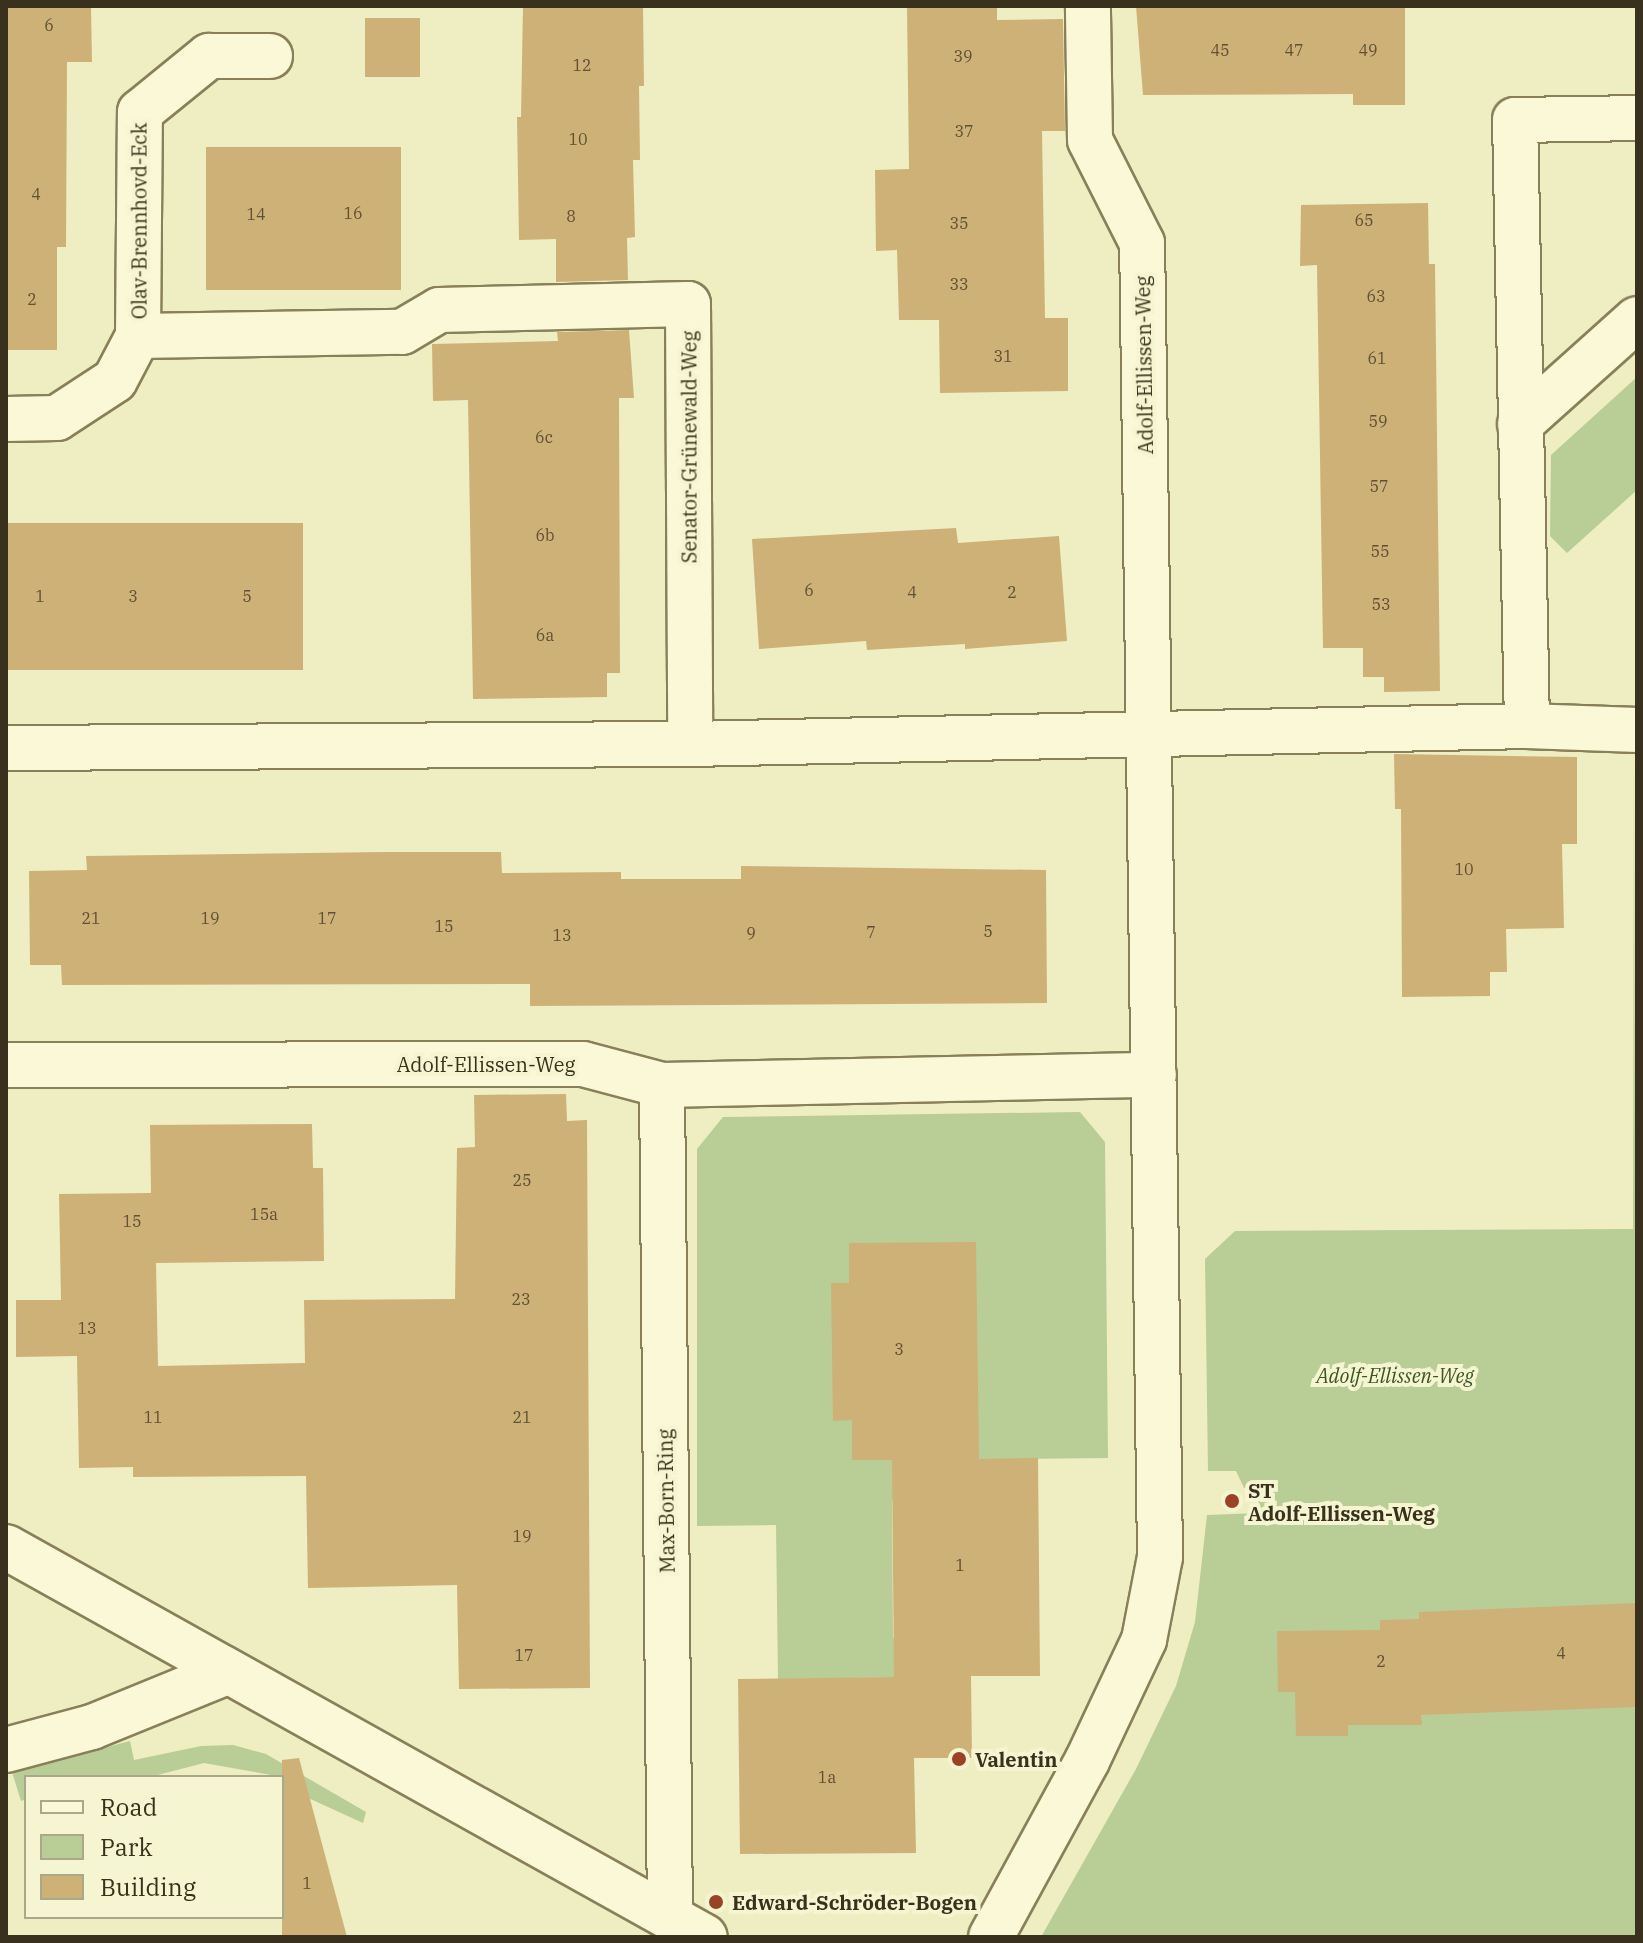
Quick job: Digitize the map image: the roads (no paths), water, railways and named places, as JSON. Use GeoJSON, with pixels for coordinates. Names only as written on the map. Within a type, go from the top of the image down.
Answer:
{"type":"FeatureCollection","features":[{"type":"Feature","properties":{"kind":"street","name":"Adolf-Ellissen-Weg"},"geometry":{"type":"LineString","coordinates":[[991,1937],[1087,1761],[1144,1640],[1160,1557],[1142,243],[1090,140],[1088,6]]}},
{"type":"Feature","properties":{"kind":"street","name":"Olav-Brennhovd-Eck"},"geometry":{"type":"LineString","coordinates":[[6,419],[57,418],[115,380],[138,336],[140,112],[209,56],[270,56]]}},
{"type":"Feature","properties":{"kind":"street"},"geometry":{"type":"LineString","coordinates":[[1527,726],[1515,120],[1637,118]]}},
{"type":"Feature","properties":{"kind":"street","name":"Senator-Grünewald-Weg"},"geometry":{"type":"LineString","coordinates":[[439,310],[688,304],[690,744]]}},
{"type":"Feature","properties":{"kind":"street","name":"Olav-Brennhovd-Eck"},"geometry":{"type":"LineString","coordinates":[[138,336],[402,332],[439,310]]}},
{"type":"Feature","properties":{"kind":"street"},"geometry":{"type":"LineString","coordinates":[[1520,424],[1637,319]]}},
{"type":"Feature","properties":{"kind":"street"},"geometry":{"type":"LineString","coordinates":[[6,748],[690,744],[1527,726],[1637,730]]}},
{"type":"Feature","properties":{"kind":"street","name":"Adolf-Ellissen-Weg"},"geometry":{"type":"LineString","coordinates":[[6,1065],[583,1064],[662,1085],[1154,1075]]}},
{"type":"Feature","properties":{"kind":"street","name":"Max-Born-Ring"},"geometry":{"type":"LineString","coordinates":[[662,1085],[687,1927]]}},
{"type":"Feature","properties":{"kind":"street","name":"Max-Born-Ring"},"geometry":{"type":"LineString","coordinates":[[6,1547],[687,1927]]}},
{"type":"Feature","properties":{"kind":"street"},"geometry":{"type":"LineString","coordinates":[[6,1750],[92,1727],[227,1672]]}},
{"type":"Feature","properties":{"kind":"place","name":"ST Adolf-Ellissen-Weg"},"geometry":{"type":"Point","coordinates":[1232,1501]}},
{"type":"Feature","properties":{"kind":"place","name":"Valentin"},"geometry":{"type":"Point","coordinates":[959,1759]}},
{"type":"Feature","properties":{"kind":"place","name":"Edward-Schröder-Bogen"},"geometry":{"type":"Point","coordinates":[716,1902]}}]}
